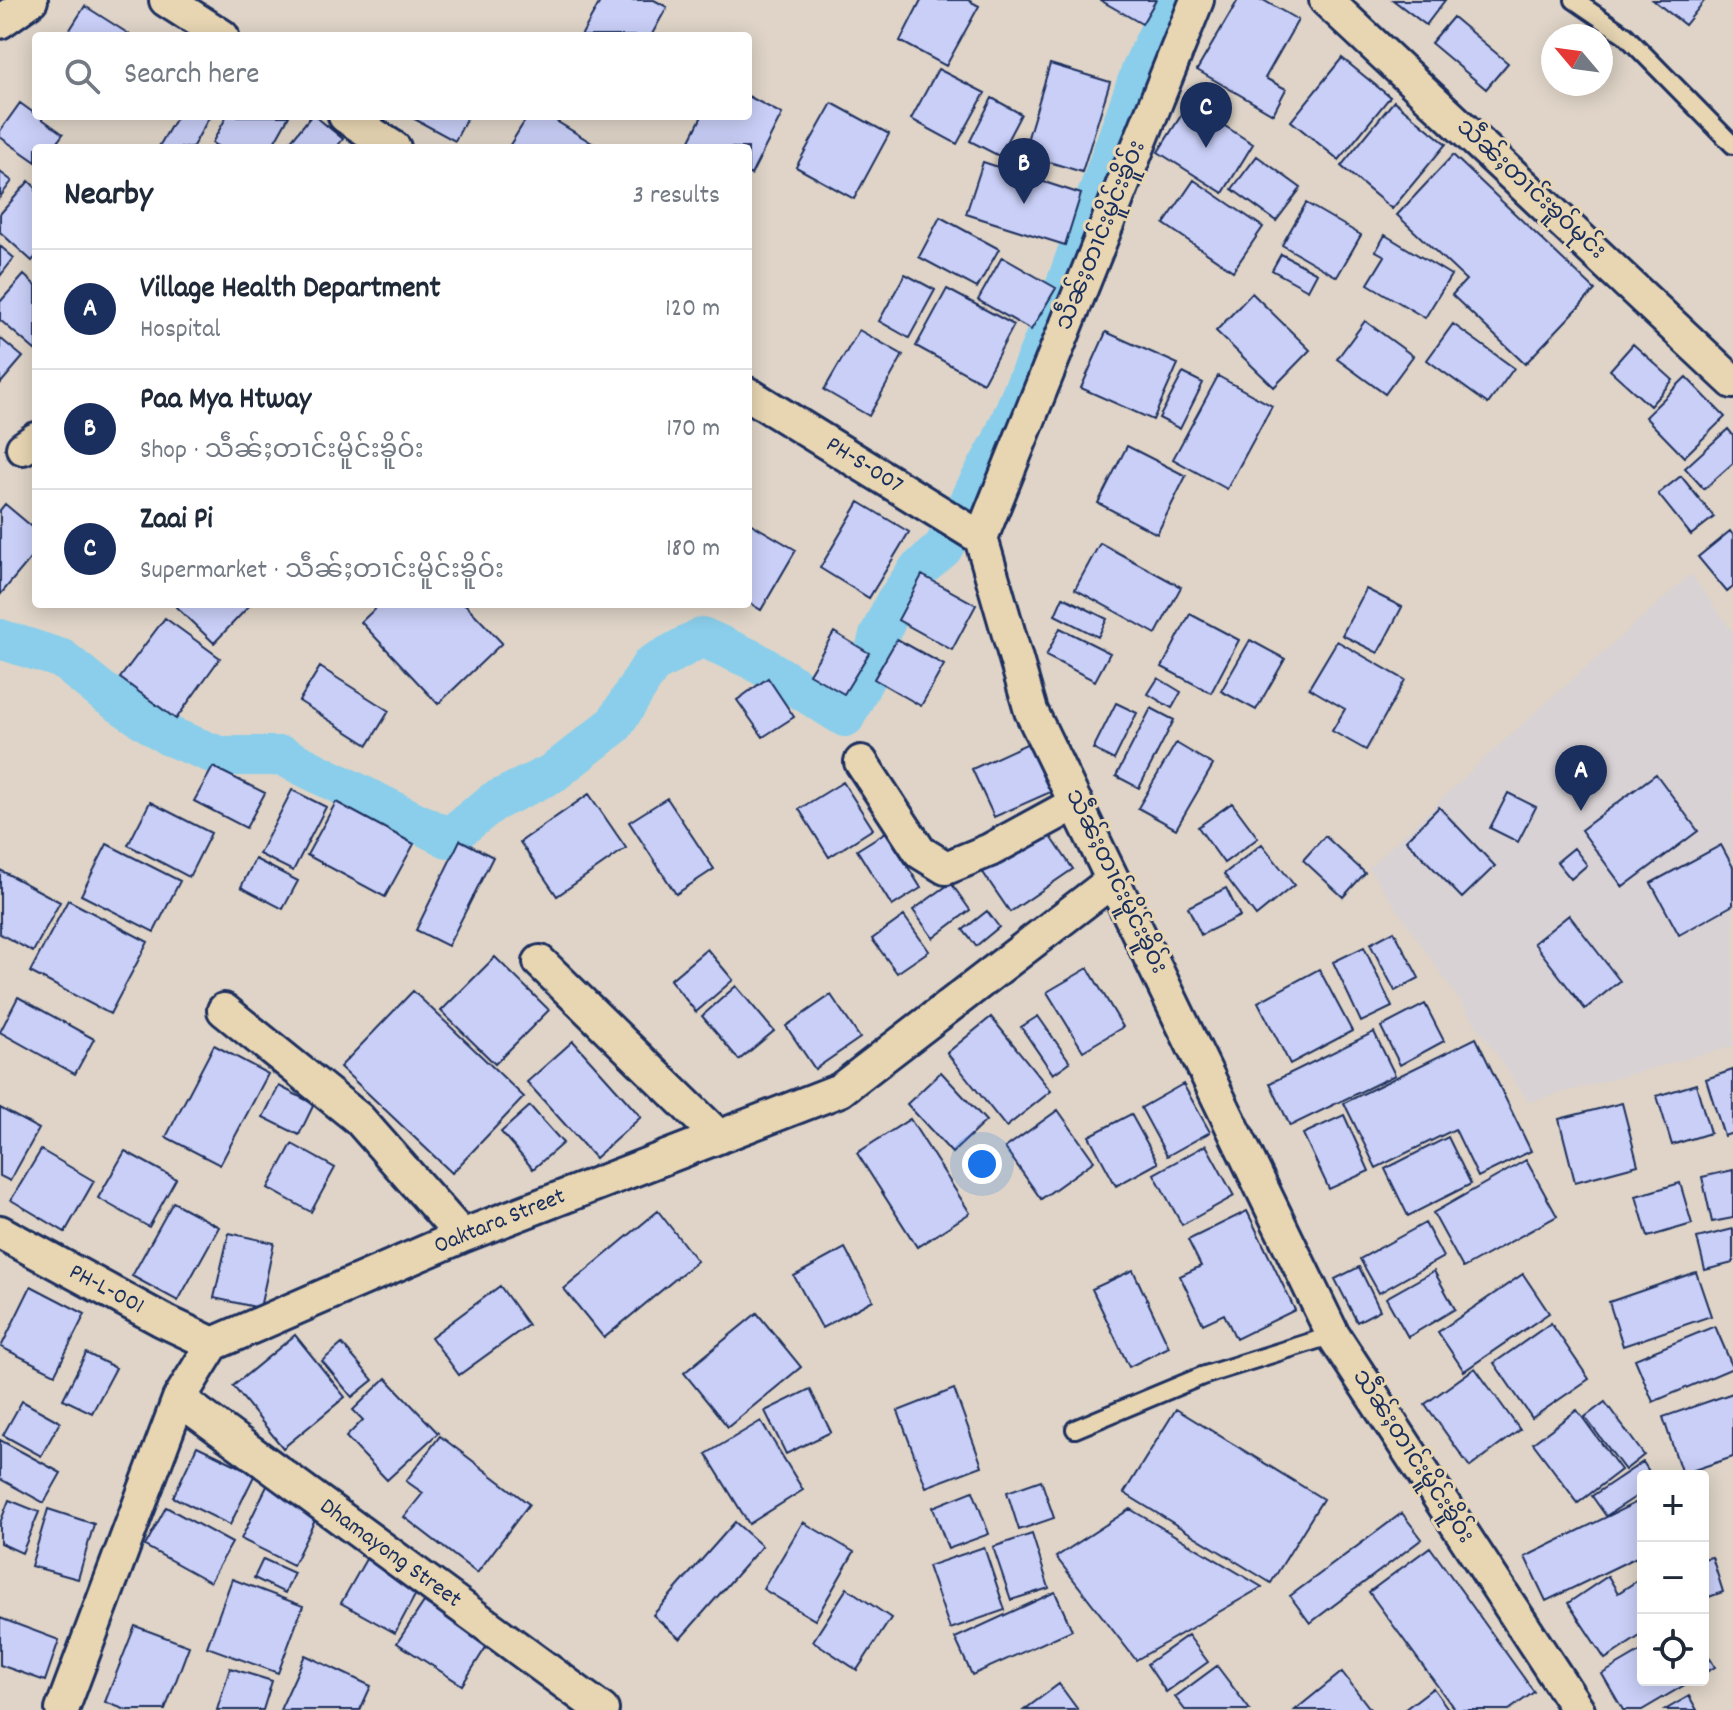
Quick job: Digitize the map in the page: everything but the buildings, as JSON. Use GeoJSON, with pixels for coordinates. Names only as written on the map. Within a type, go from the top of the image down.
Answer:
{"type":"FeatureCollection","features":[{"type":"Feature","properties":{"kind":"street"},"geometry":{"type":"LineString","coordinates":[[0,22],[31,0]]}},
{"type":"Feature","properties":{"kind":"street"},"geometry":{"type":"LineString","coordinates":[[166,0],[216,32]]}},
{"type":"Feature","properties":{"kind":"street","name":"သဵၼ်ႈတၢင်းမိူင်းၶိူဝ်း"},"geometry":{"type":"LineString","coordinates":[[1197,0],[963,527],[1031,711],[1333,1335],[1578,1710]]}},
{"type":"Feature","properties":{"kind":"street","name":"သဵၼ်ႈတၢင်းၶူဝ်မုင်း"},"geometry":{"type":"LineString","coordinates":[[1326,0],[1733,382]]}},
{"type":"Feature","properties":{"kind":"street"},"geometry":{"type":"LineString","coordinates":[[351,120],[388,144]]}},
{"type":"Feature","properties":{"kind":"street","name":"PH-S-007"},"geometry":{"type":"LineString","coordinates":[[752,396],[963,527]]}},
{"type":"Feature","properties":{"kind":"street"},"geometry":{"type":"LineString","coordinates":[[861,762],[920,852],[946,868],[990,850],[1076,803]]}},
{"type":"Feature","properties":{"kind":"street","name":"Oaktara Street"},"geometry":{"type":"LineString","coordinates":[[213,1344],[462,1236],[840,1090],[1113,880]]}},
{"type":"Feature","properties":{"kind":"street"},"geometry":{"type":"LineString","coordinates":[[540,962],[719,1137]]}},
{"type":"Feature","properties":{"kind":"street"},"geometry":{"type":"LineString","coordinates":[[224,1010],[359,1119],[462,1236]]}},
{"type":"Feature","properties":{"kind":"street","name":"PH-L-001"},"geometry":{"type":"LineString","coordinates":[[0,1232],[162,1320],[213,1344]]}},
{"type":"Feature","properties":{"kind":"street"},"geometry":{"type":"LineString","coordinates":[[62,1710],[179,1399],[213,1344]]}},
{"type":"Feature","properties":{"kind":"street","name":"Dhamayong Street"},"geometry":{"type":"LineString","coordinates":[[179,1399],[602,1710]]}},
{"type":"Feature","properties":{"kind":"lane"},"geometry":{"type":"LineString","coordinates":[[1574,0],[1625,35],[1733,145]]}},
{"type":"Feature","properties":{"kind":"lane"},"geometry":{"type":"LineString","coordinates":[[1075,1429],[1202,1376],[1333,1335]]}},
{"type":"Feature","properties":{"kind":"shaded area"},"geometry":{"type":"Polygon","coordinates":[[[1691,574],[1733,633],[1733,1046],[1529,1102],[1369,868],[1489,754],[1691,574]]]}},
{"type":"Feature","properties":{"kind":"waterway"},"geometry":{"type":"LineString","coordinates":[[0,639],[62,659],[103,692],[169,736],[219,756],[283,756],[448,838],[493,802],[553,773],[614,725],[651,665],[702,637],[753,660],[845,717],[870,668],[879,636],[895,602],[917,571],[943,548],[1001,443],[1058,307],[1142,68],[1174,0]]}},
{"type":"Feature","properties":{"kind":"place","name":"Zaai Pi"},"geometry":{"type":"Point","coordinates":[1206,148]}},
{"type":"Feature","properties":{"kind":"place","name":"Paa Mya Htway"},"geometry":{"type":"Point","coordinates":[1024,204]}},
{"type":"Feature","properties":{"kind":"place","name":"Village Health Department"},"geometry":{"type":"Point","coordinates":[1581,811]}}]}
